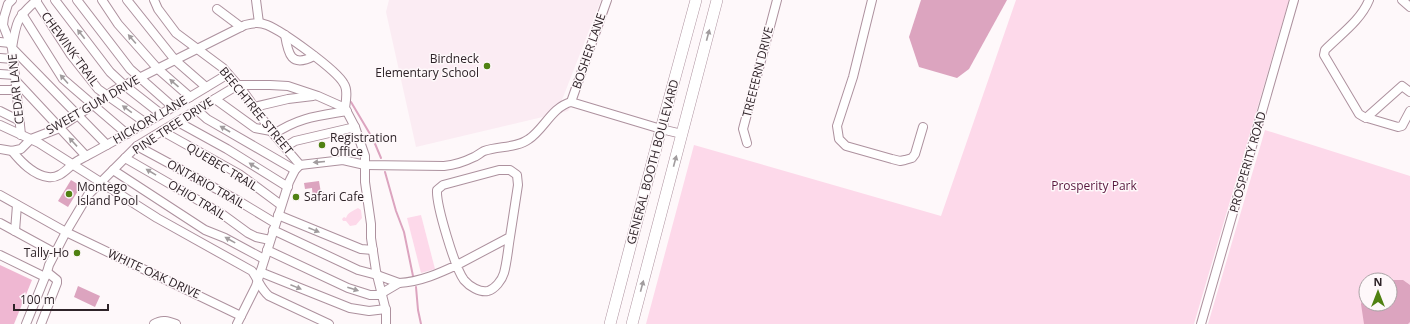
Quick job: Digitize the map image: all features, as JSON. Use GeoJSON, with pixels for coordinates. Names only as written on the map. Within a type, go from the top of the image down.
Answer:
{"type":"FeatureCollection","features":[{"type":"Feature","properties":{"kind":"highway","name":"GENERAL BOOTH BOULEVARD"},"geometry":{"type":"LineString","coordinates":[[610,324],[696,0]]}},
{"type":"Feature","properties":{"kind":"highway","name":"GENERAL BOOTH BOULEVARD"},"geometry":{"type":"LineString","coordinates":[[632,324],[717,0]]}},
{"type":"Feature","properties":{"kind":"street"},"geometry":{"type":"LineString","coordinates":[[11,45],[19,18],[37,0]]}},
{"type":"Feature","properties":{"kind":"street","name":"CHEWINK TRAIL"},"geometry":{"type":"LineString","coordinates":[[37,0],[84,72],[98,89],[146,123]]}},
{"type":"Feature","properties":{"kind":"street"},"geometry":{"type":"LineString","coordinates":[[55,0],[110,72],[161,114]]}},
{"type":"Feature","properties":{"kind":"street"},"geometry":{"type":"LineString","coordinates":[[78,0],[130,69],[173,107]]}},
{"type":"Feature","properties":{"kind":"street"},"geometry":{"type":"LineString","coordinates":[[102,0],[118,24],[158,69],[190,97]]}},
{"type":"Feature","properties":{"kind":"street"},"geometry":{"type":"LineString","coordinates":[[127,0],[175,60],[206,87]]}},
{"type":"Feature","properties":{"kind":"street","name":"BEECHTREE STREET"},"geometry":{"type":"LineString","coordinates":[[154,0],[158,9],[176,33],[223,68],[238,85],[272,132],[285,147],[298,168],[343,160],[365,165],[454,165],[475,157],[483,152],[522,143],[539,130],[559,107],[570,102]]}},
{"type":"Feature","properties":{"kind":"street"},"geometry":{"type":"LineString","coordinates":[[256,0],[259,23],[266,24],[285,35],[334,72],[345,84],[346,109],[355,127],[365,156],[366,182],[373,250],[377,275],[386,309],[387,323]]}},
{"type":"Feature","properties":{"kind":"street","name":"BOSHER LANE"},"geometry":{"type":"LineString","coordinates":[[570,102],[607,0]]}},
{"type":"Feature","properties":{"kind":"street","name":"TREEFERN DRIVE"},"geometry":{"type":"LineString","coordinates":[[747,143],[743,130],[777,0]]}},
{"type":"Feature","properties":{"kind":"street"},"geometry":{"type":"LineString","coordinates":[[872,0],[853,77],[837,126],[839,139],[846,146],[896,160],[906,160],[912,158],[916,154],[923,127]]}},
{"type":"Feature","properties":{"kind":"street","name":"PROSPERITY ROAD"},"geometry":{"type":"LineString","coordinates":[[1201,324],[1294,0]]}},
{"type":"Feature","properties":{"kind":"street"},"geometry":{"type":"LineString","coordinates":[[1369,0],[1361,16],[1325,50],[1324,55],[1359,114],[1366,118],[1398,128],[1402,126],[1410,111]]}},
{"type":"Feature","properties":{"kind":"street"},"geometry":{"type":"LineString","coordinates":[[1402,0],[1410,7]]}},
{"type":"Feature","properties":{"kind":"street","name":"CEDAR LANE"},"geometry":{"type":"LineString","coordinates":[[7,3],[2,22],[11,45],[21,135]]}},
{"type":"Feature","properties":{"kind":"street"},"geometry":{"type":"LineString","coordinates":[[217,9],[241,27]]}},
{"type":"Feature","properties":{"kind":"street"},"geometry":{"type":"LineString","coordinates":[[22,14],[63,79],[127,134]]}},
{"type":"Feature","properties":{"kind":"street","name":"SWEET GUM DRIVE"},"geometry":{"type":"LineString","coordinates":[[12,151],[22,149],[31,139],[60,127],[124,85],[245,24],[259,23]]}},
{"type":"Feature","properties":{"kind":"street"},"geometry":{"type":"LineString","coordinates":[[285,35],[287,51],[291,57],[306,60],[314,56]]}},
{"type":"Feature","properties":{"kind":"street"},"geometry":{"type":"LineString","coordinates":[[0,42],[11,45],[77,116],[107,145]]}},
{"type":"Feature","properties":{"kind":"street"},"geometry":{"type":"LineString","coordinates":[[0,58],[13,59]]}},
{"type":"Feature","properties":{"kind":"street"},"geometry":{"type":"LineString","coordinates":[[0,74],[15,78],[86,156]]}},
{"type":"Feature","properties":{"kind":"street","name":"HICKORY LANE"},"geometry":{"type":"LineString","coordinates":[[12,151],[23,164],[40,175],[49,177],[58,176],[64,173],[72,163],[127,134],[228,74]]}},
{"type":"Feature","properties":{"kind":"street"},"geometry":{"type":"LineString","coordinates":[[238,85],[288,86],[318,96],[346,109]]}},
{"type":"Feature","properties":{"kind":"street","name":"PINE TREE DRIVE"},"geometry":{"type":"LineString","coordinates":[[26,324],[55,253],[88,195],[137,146],[238,85]]}},
{"type":"Feature","properties":{"kind":"street"},"geometry":{"type":"LineString","coordinates":[[1366,118],[1402,86],[1410,92]]}},
{"type":"Feature","properties":{"kind":"street"},"geometry":{"type":"LineString","coordinates":[[0,90],[16,90]]}},
{"type":"Feature","properties":{"kind":"street"},"geometry":{"type":"LineString","coordinates":[[254,107],[288,99],[318,96]]}},
{"type":"Feature","properties":{"kind":"street"},"geometry":{"type":"LineString","coordinates":[[215,99],[255,128],[272,132],[308,117],[346,109]]}},
{"type":"Feature","properties":{"kind":"street"},"geometry":{"type":"LineString","coordinates":[[570,102],[682,134]]}},
{"type":"Feature","properties":{"kind":"street"},"geometry":{"type":"LineString","coordinates":[[0,110],[20,121]]}},
{"type":"Feature","properties":{"kind":"street"},"geometry":{"type":"LineString","coordinates":[[197,110],[207,119],[298,168],[281,205],[259,276],[237,324]]}},
{"type":"Feature","properties":{"kind":"street"},"geometry":{"type":"LineString","coordinates":[[178,122],[227,149],[288,187]]}},
{"type":"Feature","properties":{"kind":"street"},"geometry":{"type":"LineString","coordinates":[[0,126],[31,139],[72,163],[157,218],[259,276],[350,308],[369,311],[386,309]]}},
{"type":"Feature","properties":{"kind":"street"},"geometry":{"type":"LineString","coordinates":[[285,147],[295,141],[355,127]]}},
{"type":"Feature","properties":{"kind":"street","name":"QUEBEC TRAIL"},"geometry":{"type":"LineString","coordinates":[[162,131],[239,174],[281,205]]}},
{"type":"Feature","properties":{"kind":"street","name":"ONTARIO TRAIL"},"geometry":{"type":"LineString","coordinates":[[137,146],[237,200],[275,223]]}},
{"type":"Feature","properties":{"kind":"street"},"geometry":{"type":"LineString","coordinates":[[0,149],[12,151]]}},
{"type":"Feature","properties":{"kind":"street","name":"OHIO TRAIL"},"geometry":{"type":"LineString","coordinates":[[125,158],[222,214],[248,233],[256,237],[270,240]]}},
{"type":"Feature","properties":{"kind":"street"},"geometry":{"type":"LineString","coordinates":[[113,170],[205,230],[225,238],[264,259]]}},
{"type":"Feature","properties":{"kind":"street"},"geometry":{"type":"LineString","coordinates":[[499,170],[510,170],[517,175],[518,185],[510,237],[504,275],[496,286],[488,291],[478,290],[465,281],[456,266],[437,196],[437,190],[443,185],[499,170]]}},
{"type":"Feature","properties":{"kind":"street","name":"WHITE OAK DRIVE"},"geometry":{"type":"LineString","coordinates":[[0,195],[66,232],[241,316]]}},
{"type":"Feature","properties":{"kind":"street"},"geometry":{"type":"LineString","coordinates":[[15,231],[17,205]]}},
{"type":"Feature","properties":{"kind":"street"},"geometry":{"type":"LineString","coordinates":[[0,223],[55,253]]}},
{"type":"Feature","properties":{"kind":"street"},"geometry":{"type":"LineString","coordinates":[[275,223],[361,249],[373,250]]}},
{"type":"Feature","properties":{"kind":"street"},"geometry":{"type":"LineString","coordinates":[[275,223],[358,270],[399,283],[408,283],[433,276],[456,266],[510,237]]}},
{"type":"Feature","properties":{"kind":"street"},"geometry":{"type":"LineString","coordinates":[[267,250],[348,288],[370,295],[382,294],[399,283]]}},
{"type":"Feature","properties":{"kind":"street"},"geometry":{"type":"LineString","coordinates":[[0,255],[57,280],[41,324]]}},
{"type":"Feature","properties":{"kind":"street"},"geometry":{"type":"LineString","coordinates":[[259,276],[262,290],[269,296],[329,324]]}},
{"type":"Feature","properties":{"kind":"street"},"geometry":{"type":"LineString","coordinates":[[154,324],[159,321],[166,320],[174,324]]}},
{"type":"Feature","properties":{"kind":"shaded area","name":"Birdneck Elementary School"},"geometry":{"type":"Polygon","coordinates":[[[389,0],[601,0],[560,105],[570,108],[568,111],[416,147],[386,12],[389,0]]]}},
{"type":"Feature","properties":{"kind":"shaded area"},"geometry":{"type":"Polygon","coordinates":[[[921,0],[1007,0],[969,69],[957,78],[919,67],[909,37],[921,0]]]}},
{"type":"Feature","properties":{"kind":"shaded area","name":"Montego Island Pool"},"geometry":{"type":"Polygon","coordinates":[[[71,180],[81,186],[68,207],[58,201],[71,180]]]}},
{"type":"Feature","properties":{"kind":"shaded area"},"geometry":{"type":"Polygon","coordinates":[[[319,181],[321,193],[324,192],[324,197],[313,199],[312,188],[305,189],[304,183],[319,181]]]}},
{"type":"Feature","properties":{"kind":"shaded area"},"geometry":{"type":"Polygon","coordinates":[[[0,265],[32,280],[14,324],[0,324],[0,265]]]}},
{"type":"Feature","properties":{"kind":"shaded area"},"geometry":{"type":"Polygon","coordinates":[[[1398,280],[1403,280],[1410,285],[1410,322],[1408,324],[1364,324],[1362,312],[1398,312],[1398,280]]]}},
{"type":"Feature","properties":{"kind":"shaded area"},"geometry":{"type":"Polygon","coordinates":[[[78,286],[100,296],[95,307],[74,297],[78,286]]]}},
{"type":"Feature","properties":{"kind":"green space","name":"Prosperity Park"},"geometry":{"type":"Polygon","coordinates":[[[1016,0],[1289,0],[1194,324],[646,324],[694,145],[941,216],[1016,0]]]}},
{"type":"Feature","properties":{"kind":"green space"},"geometry":{"type":"Polygon","coordinates":[[[1265,130],[1410,176],[1410,324],[1208,324],[1265,130]]]}},
{"type":"Feature","properties":{"kind":"green space"},"geometry":{"type":"Polygon","coordinates":[[[358,208],[361,210],[362,218],[356,225],[350,226],[346,221],[343,221],[342,219],[344,217],[346,218],[349,213],[358,208]]]}},
{"type":"Feature","properties":{"kind":"green space"},"geometry":{"type":"Polygon","coordinates":[[[421,215],[435,269],[421,273],[407,218],[421,215]]]}},
{"type":"Feature","properties":{"kind":"waterway"},"geometry":{"type":"LineString","coordinates":[[351,102],[373,139],[381,158]]}},
{"type":"Feature","properties":{"kind":"waterway"},"geometry":{"type":"LineString","coordinates":[[385,172],[396,211],[404,232],[413,276]]}},
{"type":"Feature","properties":{"kind":"waterway"},"geometry":{"type":"LineString","coordinates":[[416,287],[421,324]]}},
{"type":"Feature","properties":{"kind":"place","name":"Birdneck Elementary School"},"geometry":{"type":"Point","coordinates":[487,66]}},
{"type":"Feature","properties":{"kind":"place","name":"Registration Office"},"geometry":{"type":"Point","coordinates":[322,145]}},
{"type":"Feature","properties":{"kind":"place","name":"Montego Island Pool"},"geometry":{"type":"Point","coordinates":[69,194]}},
{"type":"Feature","properties":{"kind":"place","name":"Safari Cafe"},"geometry":{"type":"Point","coordinates":[296,197]}},
{"type":"Feature","properties":{"kind":"place","name":"Tally-Ho"},"geometry":{"type":"Point","coordinates":[77,253]}}]}
